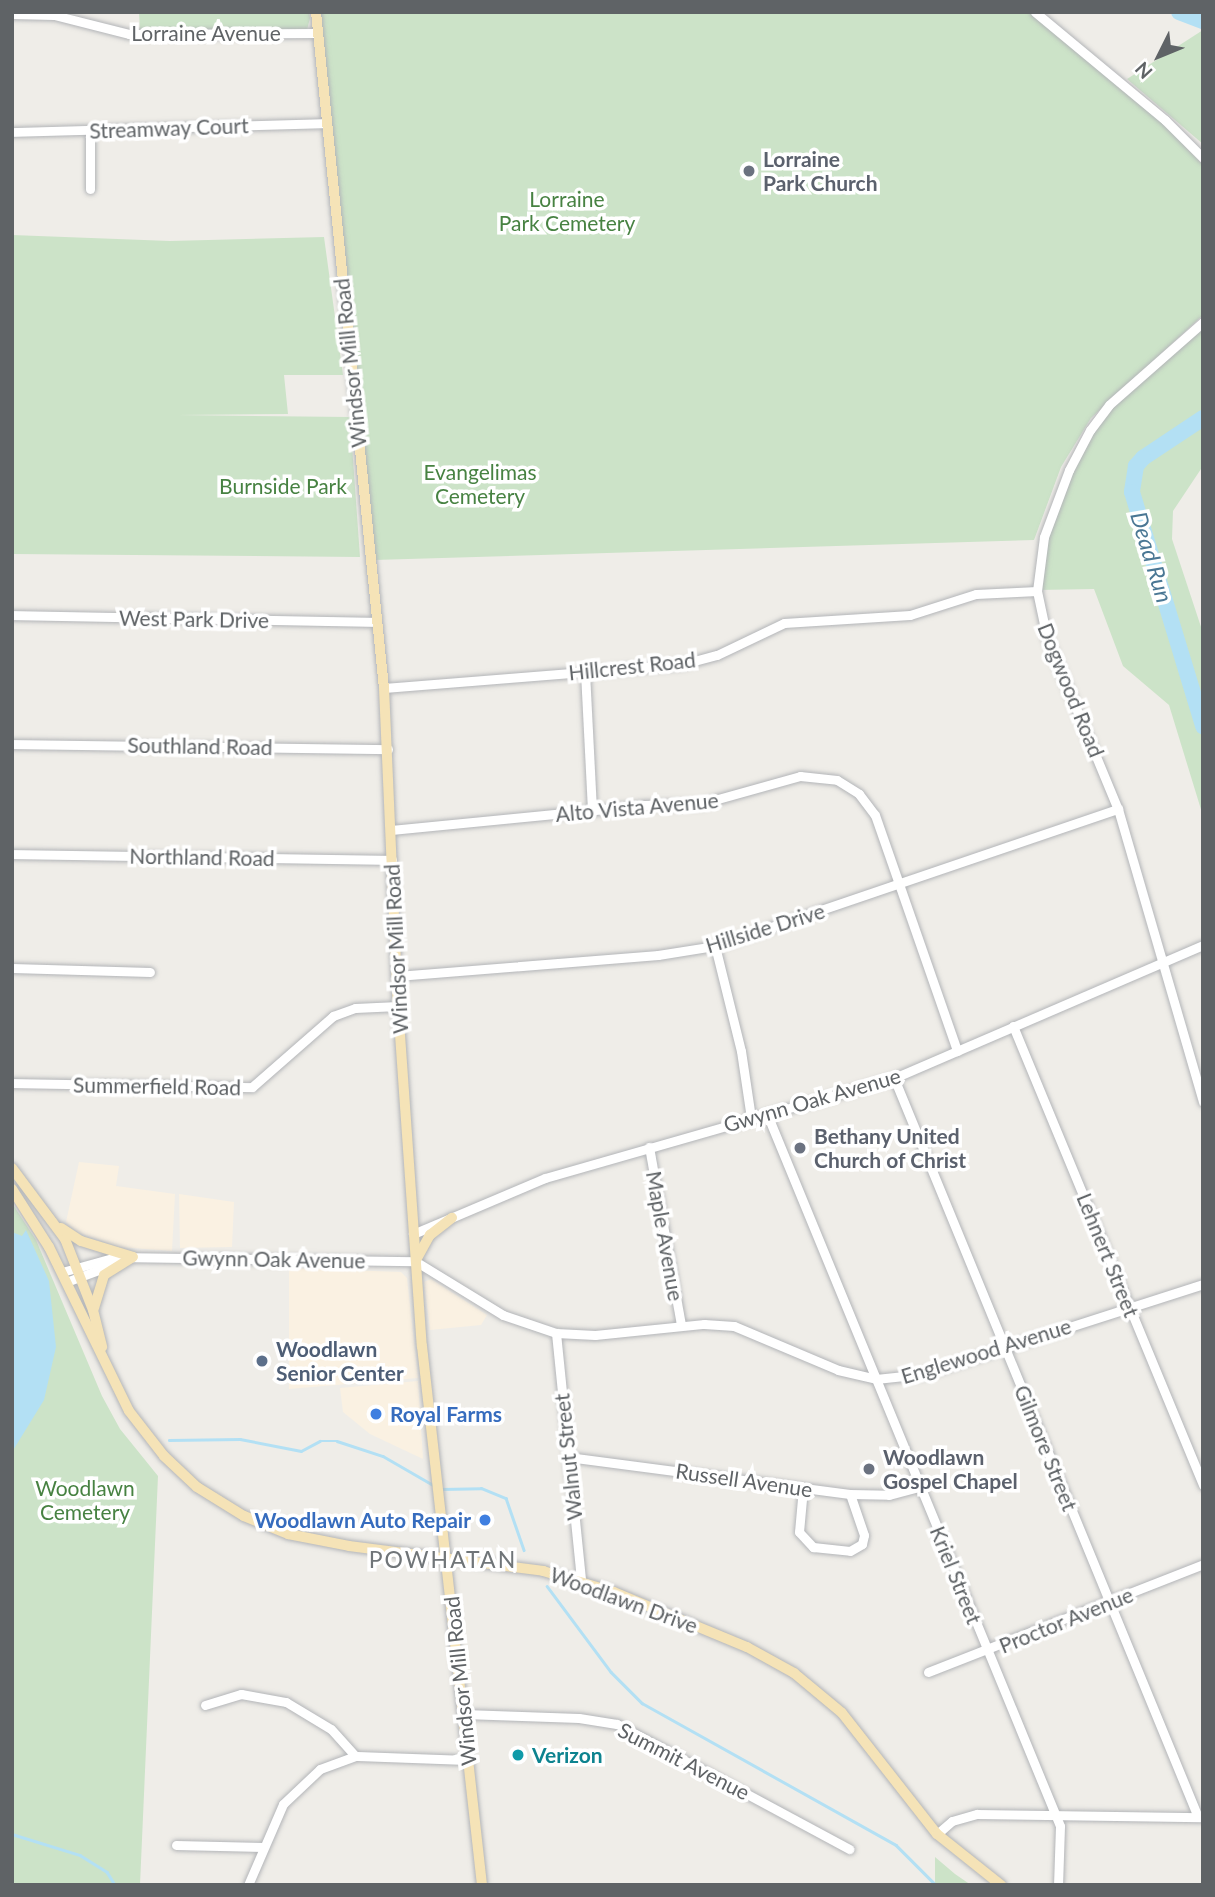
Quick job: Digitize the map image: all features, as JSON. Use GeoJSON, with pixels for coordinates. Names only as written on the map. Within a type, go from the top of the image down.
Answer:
{"type":"FeatureCollection","features":[{"type":"Feature","properties":{"kind":"main road","name":"Windsor Mill Road"},"geometry":{"type":"LineString","coordinates":[[316,12],[384,688],[398,1006],[415,1261],[482,1885]]}},
{"type":"Feature","properties":{"kind":"main road"},"geometry":{"type":"LineString","coordinates":[[12,1168],[56,1224],[80,1272]]}},
{"type":"Feature","properties":{"kind":"main road"},"geometry":{"type":"LineString","coordinates":[[12,1189],[64,1277]]}},
{"type":"Feature","properties":{"kind":"main road"},"geometry":{"type":"LineString","coordinates":[[415,1261],[430,1235],[452,1218]]}},
{"type":"Feature","properties":{"kind":"main road"},"geometry":{"type":"LineString","coordinates":[[56,1224],[81,1241],[132,1258]]}},
{"type":"Feature","properties":{"kind":"main road"},"geometry":{"type":"LineString","coordinates":[[93,1310],[95,1291],[104,1275],[132,1258]]}},
{"type":"Feature","properties":{"kind":"main road","name":"Woodlawn Drive"},"geometry":{"type":"LineString","coordinates":[[80,1272],[93,1310],[103,1357]]}},
{"type":"Feature","properties":{"kind":"main road","name":"Woodlawn Drive"},"geometry":{"type":"LineString","coordinates":[[64,1277],[129,1411],[148,1438],[179,1472],[221,1503],[298,1536],[511,1564],[581,1581],[747,1647],[794,1673],[863,1737],[937,1835],[1001,1885]]}},
{"type":"Feature","properties":{"kind":"street"},"geometry":{"type":"LineString","coordinates":[[1035,12],[1165,120],[1203,159]]}},
{"type":"Feature","properties":{"kind":"street","name":"Lorraine Avenue"},"geometry":{"type":"LineString","coordinates":[[12,14],[54,15],[138,35],[318,33]]}},
{"type":"Feature","properties":{"kind":"street","name":"Streamway Court"},"geometry":{"type":"LineString","coordinates":[[12,132],[326,124]]}},
{"type":"Feature","properties":{"kind":"street"},"geometry":{"type":"LineString","coordinates":[[90,130],[90,189]]}},
{"type":"Feature","properties":{"kind":"street","name":"Dogwood Road"},"geometry":{"type":"LineString","coordinates":[[1203,322],[1109,405],[1090,430],[1069,470],[1044,537],[1037,591],[1047,638],[1118,809],[1159,961],[1203,1102]]}},
{"type":"Feature","properties":{"kind":"street","name":"Hillcrest Road"},"geometry":{"type":"LineString","coordinates":[[384,688],[700,661],[769,627],[805,619],[910,615],[976,594],[1037,591]]}},
{"type":"Feature","properties":{"kind":"street","name":"West Park Drive"},"geometry":{"type":"LineString","coordinates":[[12,615],[376,622]]}},
{"type":"Feature","properties":{"kind":"street"},"geometry":{"type":"LineString","coordinates":[[585,672],[592,811]]}},
{"type":"Feature","properties":{"kind":"street","name":"Southland Road"},"geometry":{"type":"LineString","coordinates":[[12,744],[388,749]]}},
{"type":"Feature","properties":{"kind":"street","name":"Alto Vista Avenue"},"geometry":{"type":"LineString","coordinates":[[391,830],[727,800],[800,776],[824,775],[849,786],[869,804],[901,884],[957,1051]]}},
{"type":"Feature","properties":{"kind":"street","name":"Hillside Drive"},"geometry":{"type":"LineString","coordinates":[[397,976],[658,955],[715,946],[1118,809]]}},
{"type":"Feature","properties":{"kind":"street","name":"Northland Road"},"geometry":{"type":"LineString","coordinates":[[12,855],[391,860]]}},
{"type":"Feature","properties":{"kind":"street","name":"Gwynn Oak Avenue"},"geometry":{"type":"LineString","coordinates":[[414,1234],[545,1178],[894,1077],[1159,961],[1203,945]]}},
{"type":"Feature","properties":{"kind":"street"},"geometry":{"type":"LineString","coordinates":[[715,946],[741,1051],[751,1118]]}},
{"type":"Feature","properties":{"kind":"street"},"geometry":{"type":"LineString","coordinates":[[12,968],[150,972]]}},
{"type":"Feature","properties":{"kind":"street","name":"Summerfield Road"},"geometry":{"type":"LineString","coordinates":[[12,1083],[252,1087],[333,1016],[355,1008],[398,1006]]}},
{"type":"Feature","properties":{"kind":"street","name":"Lehnert Street"},"geometry":{"type":"LineString","coordinates":[[1013,1026],[1203,1485]]}},
{"type":"Feature","properties":{"kind":"street","name":"Gilmore Street"},"geometry":{"type":"LineString","coordinates":[[894,1077],[1109,1603],[1200,1817]]}},
{"type":"Feature","properties":{"kind":"street","name":"Kriel Street"},"geometry":{"type":"LineString","coordinates":[[767,1114],[1060,1826],[1058,1885]]}},
{"type":"Feature","properties":{"kind":"street","name":"Maple Avenue"},"geometry":{"type":"LineString","coordinates":[[649,1147],[681,1325]]}},
{"type":"Feature","properties":{"kind":"street","name":"Gwynn Oak Avenue"},"geometry":{"type":"LineString","coordinates":[[64,1277],[80,1272],[104,1258],[415,1261]]}},
{"type":"Feature","properties":{"kind":"street","name":"Englewood Avenue"},"geometry":{"type":"LineString","coordinates":[[415,1261],[503,1315],[556,1333],[595,1335],[681,1325],[734,1326],[838,1370],[876,1379],[923,1374],[1203,1284]]}},
{"type":"Feature","properties":{"kind":"street","name":"Walnut Street"},"geometry":{"type":"LineString","coordinates":[[556,1333],[581,1581]]}},
{"type":"Feature","properties":{"kind":"street","name":"Russell Avenue"},"geometry":{"type":"LineString","coordinates":[[568,1457],[850,1494],[889,1495],[919,1487]]}},
{"type":"Feature","properties":{"kind":"street"},"geometry":{"type":"LineString","coordinates":[[803,1488],[799,1532],[813,1547],[850,1551],[862,1544],[864,1535],[850,1494]]}},
{"type":"Feature","properties":{"kind":"street","name":"Proctor Avenue"},"geometry":{"type":"LineString","coordinates":[[928,1672],[988,1652],[1203,1564]]}},
{"type":"Feature","properties":{"kind":"street"},"geometry":{"type":"LineString","coordinates":[[205,1705],[241,1694],[286,1702],[331,1729],[355,1756]]}},
{"type":"Feature","properties":{"kind":"street","name":"Summit Avenue"},"geometry":{"type":"LineString","coordinates":[[464,1714],[579,1718],[617,1724],[849,1849]]}},
{"type":"Feature","properties":{"kind":"street"},"geometry":{"type":"LineString","coordinates":[[248,1885],[283,1804],[303,1781],[320,1769],[355,1756],[469,1760]]}},
{"type":"Feature","properties":{"kind":"street"},"geometry":{"type":"LineString","coordinates":[[937,1835],[953,1821],[977,1814],[1200,1817]]}},
{"type":"Feature","properties":{"kind":"street"},"geometry":{"type":"LineString","coordinates":[[176,1845],[263,1847]]}},
{"type":"Feature","properties":{"kind":"shaded area"},"geometry":{"type":"Polygon","coordinates":[[[79,1162],[119,1166],[116,1186],[175,1194],[172,1251],[119,1247],[77,1232],[66,1222],[79,1162]]]}},
{"type":"Feature","properties":{"kind":"shaded area"},"geometry":{"type":"Polygon","coordinates":[[[179,1194],[234,1202],[232,1247],[180,1248],[179,1194]]]}},
{"type":"Feature","properties":{"kind":"shaded area"},"geometry":{"type":"Polygon","coordinates":[[[289,1268],[401,1272],[407,1278],[418,1378],[289,1389],[289,1268]]]}},
{"type":"Feature","properties":{"kind":"shaded area"},"geometry":{"type":"Polygon","coordinates":[[[431,1279],[487,1315],[481,1325],[430,1330],[424,1282],[431,1279]]]}},
{"type":"Feature","properties":{"kind":"shaded area"},"geometry":{"type":"Polygon","coordinates":[[[418,1381],[423,1459],[370,1434],[343,1412],[340,1388],[418,1381]]]}},
{"type":"Feature","properties":{"kind":"green space"},"geometry":{"type":"Polygon","coordinates":[[[139,12],[309,12],[310,18],[307,30],[140,31],[139,12]]]}},
{"type":"Feature","properties":{"kind":"green space","name":"Lorraine Park Cemetery"},"geometry":{"type":"Polygon","coordinates":[[[320,12],[1029,12],[1163,124],[1203,165],[1203,315],[1091,418],[1061,467],[1034,540],[374,560],[320,12]]]}},
{"type":"Feature","properties":{"kind":"green space"},"geometry":{"type":"Polygon","coordinates":[[[1203,30],[1203,144],[1127,79],[1203,30]]]}},
{"type":"Feature","properties":{"kind":"green space","name":"Burnside Park"},"geometry":{"type":"Polygon","coordinates":[[[12,235],[170,241],[324,237],[343,375],[284,375],[288,414],[178,415],[350,417],[360,557],[12,554],[12,235]]]}},
{"type":"Feature","properties":{"kind":"green space"},"geometry":{"type":"Polygon","coordinates":[[[1203,325],[1203,466],[1173,511],[1172,539],[1203,633],[1203,816],[1169,705],[1123,666],[1094,589],[1038,590],[1049,521],[1099,417],[1203,325]]]}},
{"type":"Feature","properties":{"kind":"green space","name":"Woodlawn Cemetery"},"geometry":{"type":"Polygon","coordinates":[[[12,1203],[36,1240],[102,1396],[120,1429],[158,1476],[140,1885],[12,1885],[12,1203]]]}},
{"type":"Feature","properties":{"kind":"green space"},"geometry":{"type":"Polygon","coordinates":[[[935,1857],[955,1874],[971,1885],[935,1885],[935,1857]]]}},
{"type":"Feature","properties":{"kind":"water"},"geometry":{"type":"Polygon","coordinates":[[[26,1230],[49,1281],[56,1347],[44,1400],[12,1452],[12,1232],[22,1236],[26,1230]]]}},
{"type":"Feature","properties":{"kind":"waterway","name":"Dead Run"},"geometry":{"type":"LineString","coordinates":[[1179,12],[1203,21]]}},
{"type":"Feature","properties":{"kind":"waterway","name":"Dead Run"},"geometry":{"type":"LineString","coordinates":[[1203,418],[1143,458],[1136,466],[1132,492],[1203,726]]}},
{"type":"Feature","properties":{"kind":"waterway"},"geometry":{"type":"LineString","coordinates":[[169,1440],[240,1439],[301,1451],[320,1441],[337,1441],[383,1456],[433,1485]]}},
{"type":"Feature","properties":{"kind":"waterway"},"geometry":{"type":"LineString","coordinates":[[442,1489],[481,1488],[506,1498],[524,1550]]}},
{"type":"Feature","properties":{"kind":"waterway"},"geometry":{"type":"LineString","coordinates":[[547,1586],[611,1672],[642,1703],[896,1845],[936,1885]]}},
{"type":"Feature","properties":{"kind":"waterway"},"geometry":{"type":"LineString","coordinates":[[12,1834],[80,1855],[107,1872],[115,1885]]}},
{"type":"Feature","properties":{"kind":"place","name":"Lorraine Park Church"},"geometry":{"type":"Point","coordinates":[749,171]}},
{"type":"Feature","properties":{"kind":"place","name":"Bethany United Church of Christ"},"geometry":{"type":"Point","coordinates":[800,1148]}},
{"type":"Feature","properties":{"kind":"place","name":"Woodlawn Senior Center"},"geometry":{"type":"Point","coordinates":[262,1361]}},
{"type":"Feature","properties":{"kind":"place","name":"Royal Farms"},"geometry":{"type":"Point","coordinates":[376,1414]}},
{"type":"Feature","properties":{"kind":"place","name":"Woodlawn Gospel Chapel"},"geometry":{"type":"Point","coordinates":[869,1469]}},
{"type":"Feature","properties":{"kind":"place","name":"Woodlawn Auto Repair"},"geometry":{"type":"Point","coordinates":[485,1520]}},
{"type":"Feature","properties":{"kind":"place","name":"Verizon"},"geometry":{"type":"Point","coordinates":[518,1755]}},
{"type":"Feature","properties":{"kind":"district","name":"POWHATAN"},"geometry":{"type":"Point","coordinates":[443,1559]}},
{"type":"Feature","properties":{"kind":"park label","name":"Evangelimas Cemetery"},"geometry":{"type":"Point","coordinates":[480,484]}}]}
